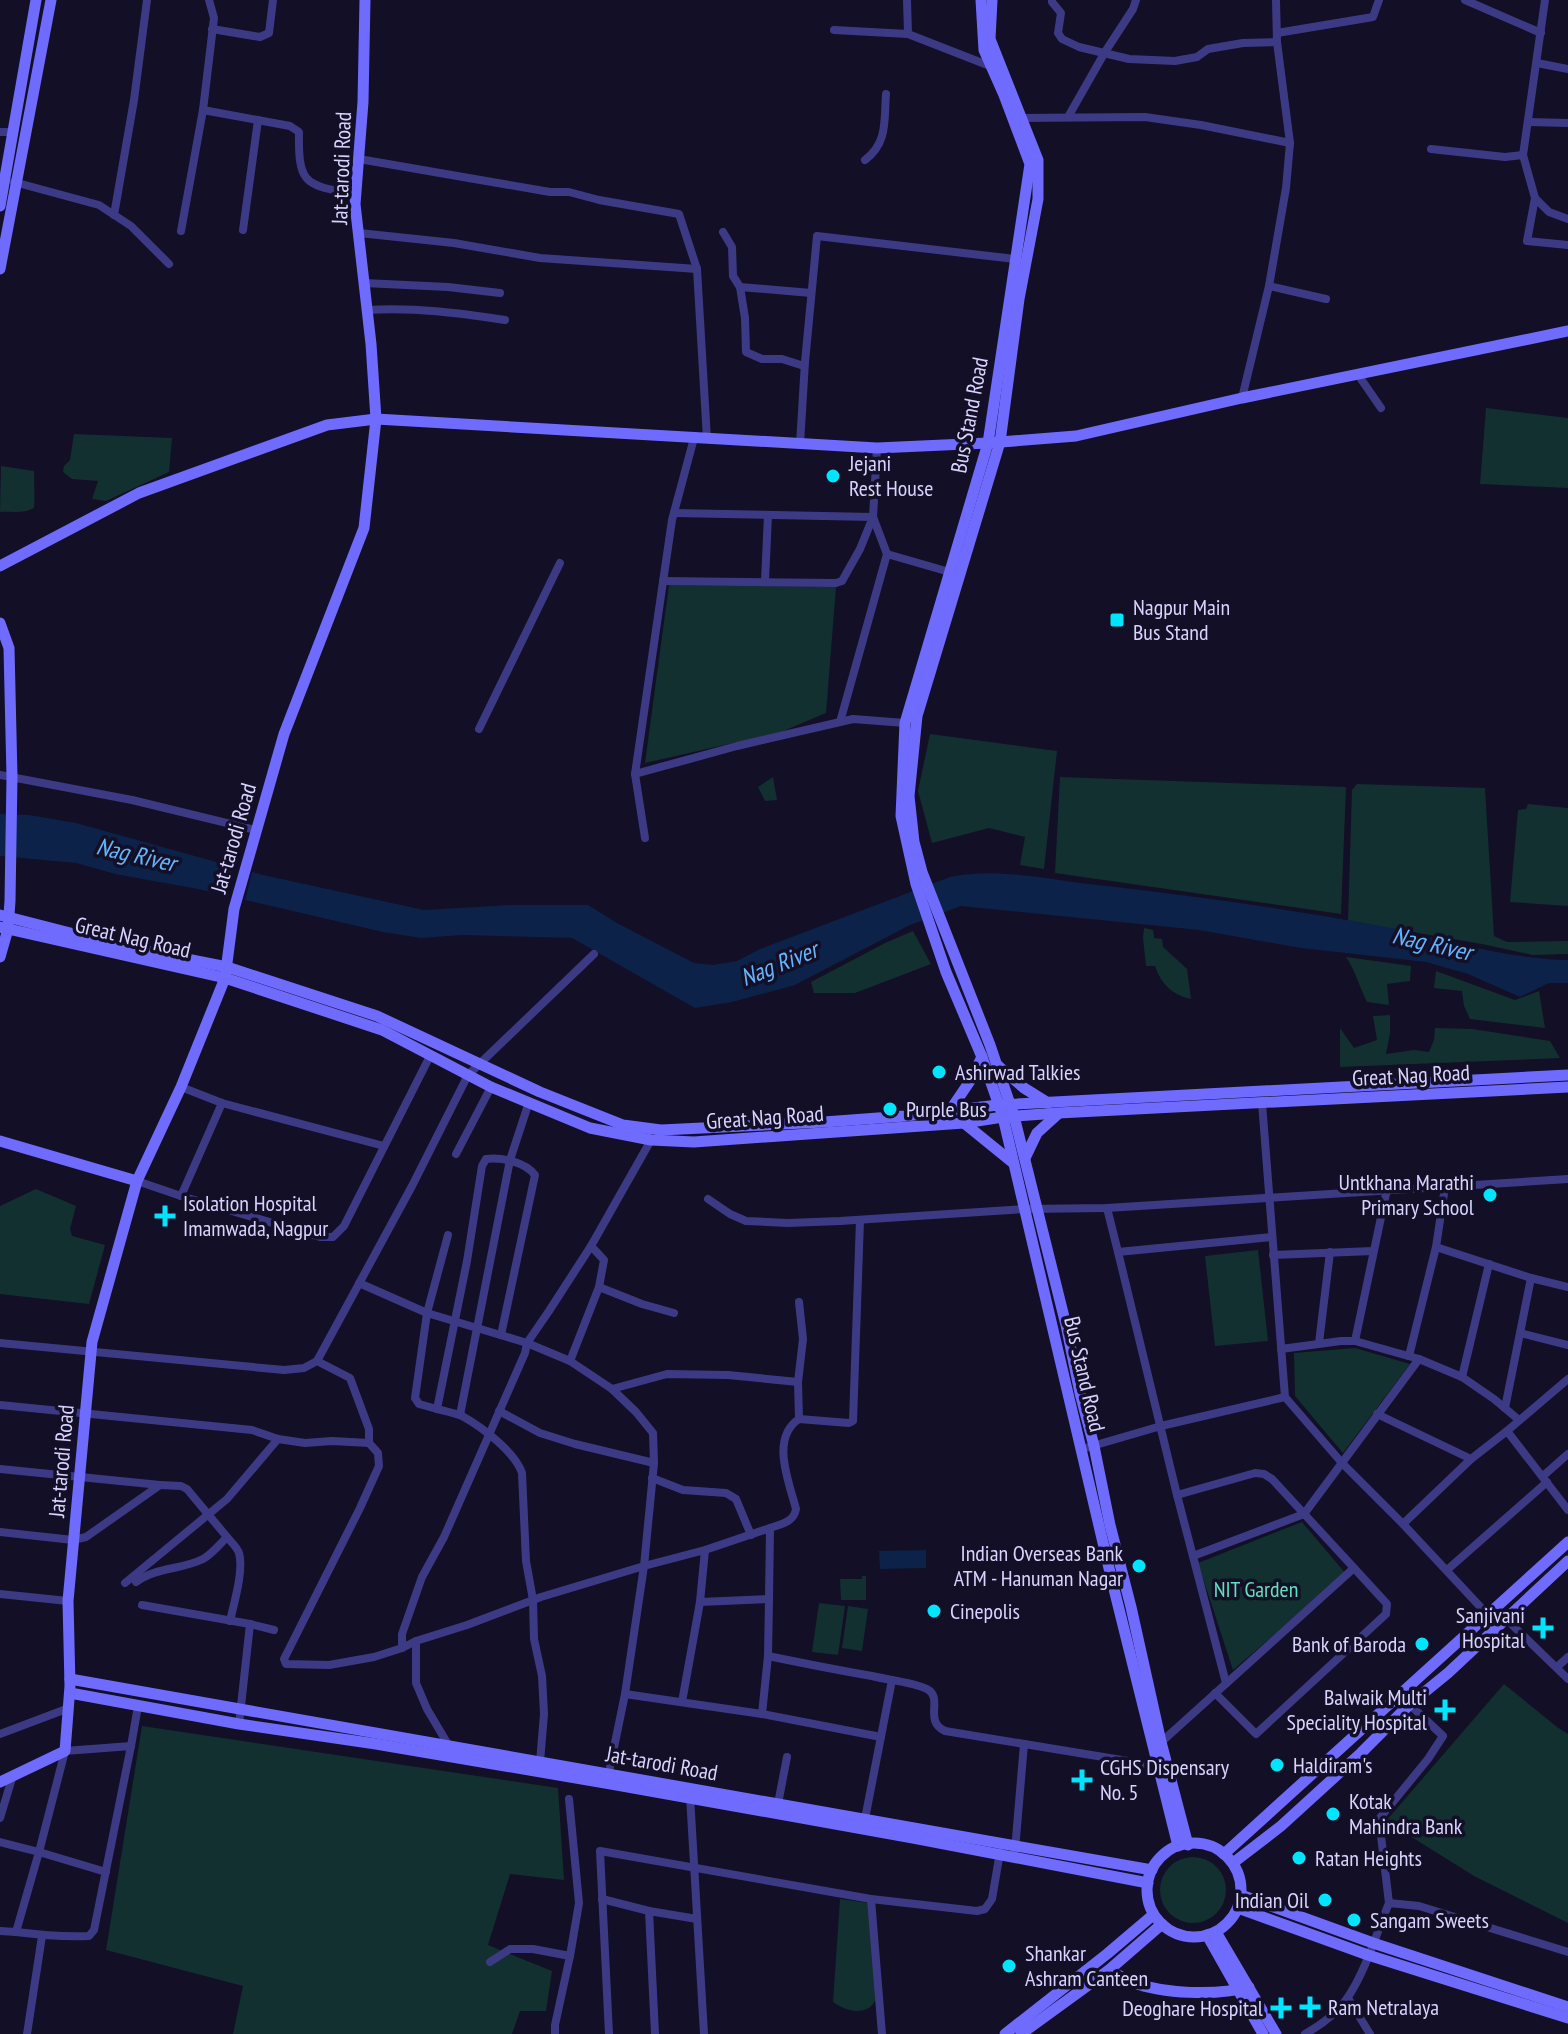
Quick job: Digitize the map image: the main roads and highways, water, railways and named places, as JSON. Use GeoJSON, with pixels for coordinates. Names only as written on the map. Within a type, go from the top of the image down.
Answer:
{"type":"FeatureCollection","features":[{"type":"Feature","properties":{"kind":"main road"},"geometry":{"type":"LineString","coordinates":[[0,269],[14,132],[36,0]]}},
{"type":"Feature","properties":{"kind":"main road"},"geometry":{"type":"LineString","coordinates":[[0,206],[11,181],[51,0]]}},
{"type":"Feature","properties":{"kind":"main road","name":"Jat-tarodi Road"},"geometry":{"type":"LineString","coordinates":[[365,0],[363,102],[356,195],[376,419],[364,528],[284,734],[234,909],[226,973],[181,1087],[137,1181],[91,1352],[68,1601],[70,1686],[241,1709],[1001,1849],[1152,1870]]}},
{"type":"Feature","properties":{"kind":"main road","name":"Bus Stand Road"},"geometry":{"type":"LineString","coordinates":[[921,882],[901,816],[905,723],[955,574],[994,443],[1015,259],[1030,164],[1018,118],[984,50],[981,0]]}},
{"type":"Feature","properties":{"kind":"main road"},"geometry":{"type":"LineString","coordinates":[[992,0],[990,39],[1018,118],[1038,160],[1038,199],[994,443]]}},
{"type":"Feature","properties":{"kind":"main road"},"geometry":{"type":"LineString","coordinates":[[0,566],[139,493],[327,425],[376,419],[877,448],[994,443],[1076,436],[1242,398],[1568,331]]}},
{"type":"Feature","properties":{"kind":"main road"},"geometry":{"type":"LineString","coordinates":[[955,574],[917,716],[909,796],[914,842],[921,882],[933,916],[963,974],[997,1065],[1006,1111],[1025,1158],[1031,1209]]}},
{"type":"Feature","properties":{"kind":"main road"},"geometry":{"type":"LineString","coordinates":[[0,623],[9,648],[6,776],[12,809],[11,866],[0,957]]}},
{"type":"Feature","properties":{"kind":"main road","name":"Bus Stand Road"},"geometry":{"type":"LineString","coordinates":[[933,916],[946,972],[1006,1111],[1013,1163],[1031,1209],[1088,1447],[1112,1581],[1158,1745],[1158,1766],[1183,1846]]}},
{"type":"Feature","properties":{"kind":"main road","name":"Great Nag Road"},"geometry":{"type":"LineString","coordinates":[[4,922],[226,973],[377,1016],[540,1092],[623,1125],[661,1130],[949,1112],[1058,1113],[1568,1087]]}},
{"type":"Feature","properties":{"kind":"main road","name":"Great Nag Road"},"geometry":{"type":"LineString","coordinates":[[226,973],[382,1030],[491,1087],[590,1128],[651,1140],[694,1142],[964,1123],[1006,1111],[1049,1104],[1568,1075]]}},
{"type":"Feature","properties":{"kind":"main road"},"geometry":{"type":"LineString","coordinates":[[949,1112],[982,1057]]}},
{"type":"Feature","properties":{"kind":"main road"},"geometry":{"type":"LineString","coordinates":[[997,1065],[1049,1104]]}},
{"type":"Feature","properties":{"kind":"main road"},"geometry":{"type":"LineString","coordinates":[[1025,1158],[1037,1133],[1058,1113]]}},
{"type":"Feature","properties":{"kind":"main road"},"geometry":{"type":"LineString","coordinates":[[964,1123],[1013,1163]]}},
{"type":"Feature","properties":{"kind":"main road"},"geometry":{"type":"LineString","coordinates":[[0,1141],[137,1181]]}},
{"type":"Feature","properties":{"kind":"main road"},"geometry":{"type":"LineString","coordinates":[[1229,1859],[1400,1695],[1568,1542]]}},
{"type":"Feature","properties":{"kind":"main road"},"geometry":{"type":"LineString","coordinates":[[1229,1859],[1292,1816],[1568,1561]]}},
{"type":"Feature","properties":{"kind":"main road"},"geometry":{"type":"LineString","coordinates":[[0,1782],[65,1751],[70,1686],[138,1706],[239,1724],[608,1778]]}},
{"type":"Feature","properties":{"kind":"main road"},"geometry":{"type":"LineString","coordinates":[[1158,1745],[1183,1846]]}},
{"type":"Feature","properties":{"kind":"main road"},"geometry":{"type":"LineString","coordinates":[[1195,1843],[1212,1847],[1229,1859],[1240,1878],[1238,1908],[1229,1922],[1211,1934],[1199,1937],[1185,1937],[1169,1930],[1158,1920],[1149,1902],[1148,1883],[1152,1870],[1161,1857],[1183,1846],[1195,1843]]}},
{"type":"Feature","properties":{"kind":"main road"},"geometry":{"type":"LineString","coordinates":[[1015,1851],[1148,1883]]}},
{"type":"Feature","properties":{"kind":"main road"},"geometry":{"type":"LineString","coordinates":[[1241,1895],[1371,1949],[1568,2018]]}},
{"type":"Feature","properties":{"kind":"main road"},"geometry":{"type":"LineString","coordinates":[[1238,1908],[1568,2007]]}},
{"type":"Feature","properties":{"kind":"main road"},"geometry":{"type":"LineString","coordinates":[[1021,2034],[1109,1970],[1158,1920]]}},
{"type":"Feature","properties":{"kind":"main road"},"geometry":{"type":"LineString","coordinates":[[1005,2034],[1158,1920]]}},
{"type":"Feature","properties":{"kind":"main road"},"geometry":{"type":"LineString","coordinates":[[1211,1934],[1276,2034]]}},
{"type":"Feature","properties":{"kind":"main road"},"geometry":{"type":"LineString","coordinates":[[1109,1970],[1133,1982],[1163,1988],[1220,1993],[1244,1989]]}},
{"type":"Feature","properties":{"kind":"main road"},"geometry":{"type":"LineString","coordinates":[[1244,1989],[1263,2034]]}},
{"type":"Feature","properties":{"kind":"water","name":"Nag River"},"geometry":{"type":"Polygon","coordinates":[[[0,814],[29,815],[76,823],[263,875],[424,910],[588,905],[694,963],[713,965],[737,961],[760,949],[950,877],[984,873],[1262,906],[1365,923],[1492,951],[1568,960],[1568,983],[1549,983],[1520,997],[1468,974],[1426,962],[1301,948],[1199,930],[961,906],[910,925],[795,985],[732,1002],[695,1008],[572,938],[462,935],[421,938],[115,874],[76,863],[0,856],[0,814]]]}},
{"type":"Feature","properties":{"kind":"water"},"geometry":{"type":"Polygon","coordinates":[[[926,1550],[926,1568],[880,1569],[879,1551],[926,1550]]]}},
{"type":"Feature","properties":{"kind":"place","name":"Jejani Rest House"},"geometry":{"type":"Point","coordinates":[833,476]}},
{"type":"Feature","properties":{"kind":"place","name":"Nagpur Main Bus Stand"},"geometry":{"type":"Point","coordinates":[1117,620]}},
{"type":"Feature","properties":{"kind":"place","name":"Ashirwad Talkies"},"geometry":{"type":"Point","coordinates":[939,1072]}},
{"type":"Feature","properties":{"kind":"place","name":"Purple Bus"},"geometry":{"type":"Point","coordinates":[890,1109]}},
{"type":"Feature","properties":{"kind":"place","name":"Untkhana Marathi Primary School"},"geometry":{"type":"Point","coordinates":[1490,1195]}},
{"type":"Feature","properties":{"kind":"place","name":"Isolation Hospital Imamwada, Nagpur"},"geometry":{"type":"Point","coordinates":[165,1216]}},
{"type":"Feature","properties":{"kind":"place","name":"Indian Overseas Bank ATM - Hanuman Nagar"},"geometry":{"type":"Point","coordinates":[1139,1566]}},
{"type":"Feature","properties":{"kind":"place","name":"Cinepolis"},"geometry":{"type":"Point","coordinates":[934,1611]}},
{"type":"Feature","properties":{"kind":"place","name":"Sanjivani Hospital"},"geometry":{"type":"Point","coordinates":[1543,1628]}},
{"type":"Feature","properties":{"kind":"place","name":"Bank of Baroda"},"geometry":{"type":"Point","coordinates":[1422,1644]}},
{"type":"Feature","properties":{"kind":"place","name":"Balwaik Multi Speciality Hospital"},"geometry":{"type":"Point","coordinates":[1445,1710]}},
{"type":"Feature","properties":{"kind":"place","name":"Haldiram's"},"geometry":{"type":"Point","coordinates":[1277,1765]}},
{"type":"Feature","properties":{"kind":"place","name":"CGHS Dispensary No. 5"},"geometry":{"type":"Point","coordinates":[1082,1780]}},
{"type":"Feature","properties":{"kind":"place","name":"Kotak Mahindra Bank"},"geometry":{"type":"Point","coordinates":[1333,1814]}},
{"type":"Feature","properties":{"kind":"place","name":"Ratan Heights"},"geometry":{"type":"Point","coordinates":[1299,1858]}},
{"type":"Feature","properties":{"kind":"place","name":"Indian Oil"},"geometry":{"type":"Point","coordinates":[1325,1900]}},
{"type":"Feature","properties":{"kind":"place","name":"Sangam Sweets"},"geometry":{"type":"Point","coordinates":[1354,1920]}},
{"type":"Feature","properties":{"kind":"place","name":"Shankar Ashram Canteen"},"geometry":{"type":"Point","coordinates":[1009,1966]}},
{"type":"Feature","properties":{"kind":"place","name":"Ram Netralaya"},"geometry":{"type":"Point","coordinates":[1310,2007]}},
{"type":"Feature","properties":{"kind":"place","name":"Deoghare Hospital"},"geometry":{"type":"Point","coordinates":[1281,2008]}},
{"type":"Feature","properties":{"kind":"park label","name":"NIT Garden"},"geometry":{"type":"Point","coordinates":[1256,1589]}}]}
